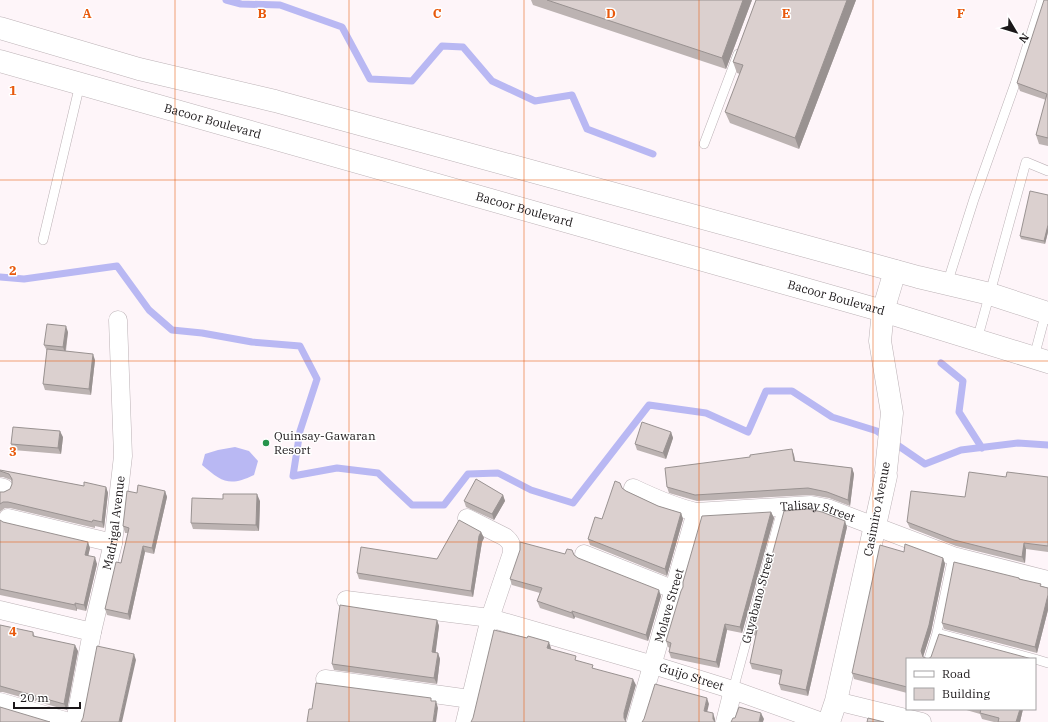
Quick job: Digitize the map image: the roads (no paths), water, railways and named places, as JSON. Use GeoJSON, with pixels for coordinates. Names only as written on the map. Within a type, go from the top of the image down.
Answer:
{"type":"FeatureCollection","features":[{"type":"Feature","properties":{"kind":"main road"},"geometry":{"type":"LineString","coordinates":[[0,28],[139,69],[275,101],[895,271],[990,294],[1047,310]]}},
{"type":"Feature","properties":{"kind":"main road","name":"Bacoor Boulevard"},"geometry":{"type":"LineString","coordinates":[[0,61],[883,311],[1041,360]]}},
{"type":"Feature","properties":{"kind":"main road","name":"Casimiro Avenue"},"geometry":{"type":"LineString","coordinates":[[829,722],[836,700],[886,473],[892,413],[880,341],[883,311],[895,271]]}},
{"type":"Feature","properties":{"kind":"street","name":"Madrigal Avenue"},"geometry":{"type":"LineString","coordinates":[[75,722],[92,632],[112,543],[123,456],[118,320]]}},
{"type":"Feature","properties":{"kind":"street","name":"Talisay Street"},"geometry":{"type":"LineString","coordinates":[[633,488],[681,509],[696,512],[811,505],[827,508],[953,556],[1048,580]]}},
{"type":"Feature","properties":{"kind":"street","name":"Molave Street"},"geometry":{"type":"LineString","coordinates":[[636,722],[696,512]]}},
{"type":"Feature","properties":{"kind":"street"},"geometry":{"type":"LineString","coordinates":[[8,518],[112,543]]}},
{"type":"Feature","properties":{"kind":"street"},"geometry":{"type":"LineString","coordinates":[[465,722],[490,618],[512,553],[510,541],[505,537],[467,518]]}},
{"type":"Feature","properties":{"kind":"street"},"geometry":{"type":"LineString","coordinates":[[584,554],[674,590]]}},
{"type":"Feature","properties":{"kind":"street","name":"Guijo Street"},"geometry":{"type":"LineString","coordinates":[[346,600],[490,618],[653,665],[733,690],[822,722]]}},
{"type":"Feature","properties":{"kind":"street"},"geometry":{"type":"LineString","coordinates":[[0,610],[92,632]]}},
{"type":"Feature","properties":{"kind":"street"},"geometry":{"type":"LineString","coordinates":[[325,679],[470,699]]}},
{"type":"Feature","properties":{"kind":"street"},"geometry":{"type":"LineString","coordinates":[[725,722],[733,690]]}},
{"type":"Feature","properties":{"kind":"street"},"geometry":{"type":"LineString","coordinates":[[836,700],[916,717]]}},
{"type":"Feature","properties":{"kind":"street"},"geometry":{"type":"LineString","coordinates":[[0,702],[69,722]]}},
{"type":"Feature","properties":{"kind":"lane"},"geometry":{"type":"LineString","coordinates":[[947,284],[974,199],[1015,84],[1042,0]]}},
{"type":"Feature","properties":{"kind":"lane"},"geometry":{"type":"LineString","coordinates":[[704,144],[742,44]]}},
{"type":"Feature","properties":{"kind":"lane"},"geometry":{"type":"LineString","coordinates":[[43,240],[80,84]]}},
{"type":"Feature","properties":{"kind":"lane"},"geometry":{"type":"LineString","coordinates":[[977,340],[1026,162],[1048,170]]}},
{"type":"Feature","properties":{"kind":"lane"},"geometry":{"type":"LineString","coordinates":[[1041,360],[1047,310]]}},
{"type":"Feature","properties":{"kind":"lane","name":"Guyabano Street"},"geometry":{"type":"LineString","coordinates":[[733,690],[783,506]]}},
{"type":"Feature","properties":{"kind":"lane"},"geometry":{"type":"LineString","coordinates":[[929,658],[937,633],[953,556]]}},
{"type":"Feature","properties":{"kind":"lane"},"geometry":{"type":"LineString","coordinates":[[937,633],[1031,658]]}},
{"type":"Feature","properties":{"kind":"lane"},"geometry":{"type":"LineString","coordinates":[[1036,659],[1048,662]]}},
{"type":"Feature","properties":{"kind":"water"},"geometry":{"type":"Polygon","coordinates":[[[235,447],[249,451],[258,461],[254,475],[238,481],[226,481],[202,465],[205,454],[235,447]]]}},
{"type":"Feature","properties":{"kind":"waterway"},"geometry":{"type":"LineString","coordinates":[[226,0],[241,4],[280,5],[342,27],[370,79],[412,81],[442,46],[463,47],[492,81],[535,101],[572,95],[587,129],[653,154]]}},
{"type":"Feature","properties":{"kind":"waterway"},"geometry":{"type":"LineString","coordinates":[[0,277],[24,279],[117,266],[149,310],[172,330],[202,333],[252,342],[300,346],[317,379],[300,431],[293,476],[337,468],[378,473],[412,505],[444,505],[468,474],[498,473],[531,490],[573,503],[649,405],[706,413],[748,432],[766,391],[792,391],[832,417],[877,431],[925,464],[961,450],[1018,443],[1048,445]]}},
{"type":"Feature","properties":{"kind":"waterway"},"geometry":{"type":"LineString","coordinates":[[941,363],[963,381],[959,412],[982,448]]}},
{"type":"Feature","properties":{"kind":"place","name":"Quinsay-Gawaran Resort"},"geometry":{"type":"Point","coordinates":[266,443]}}]}
